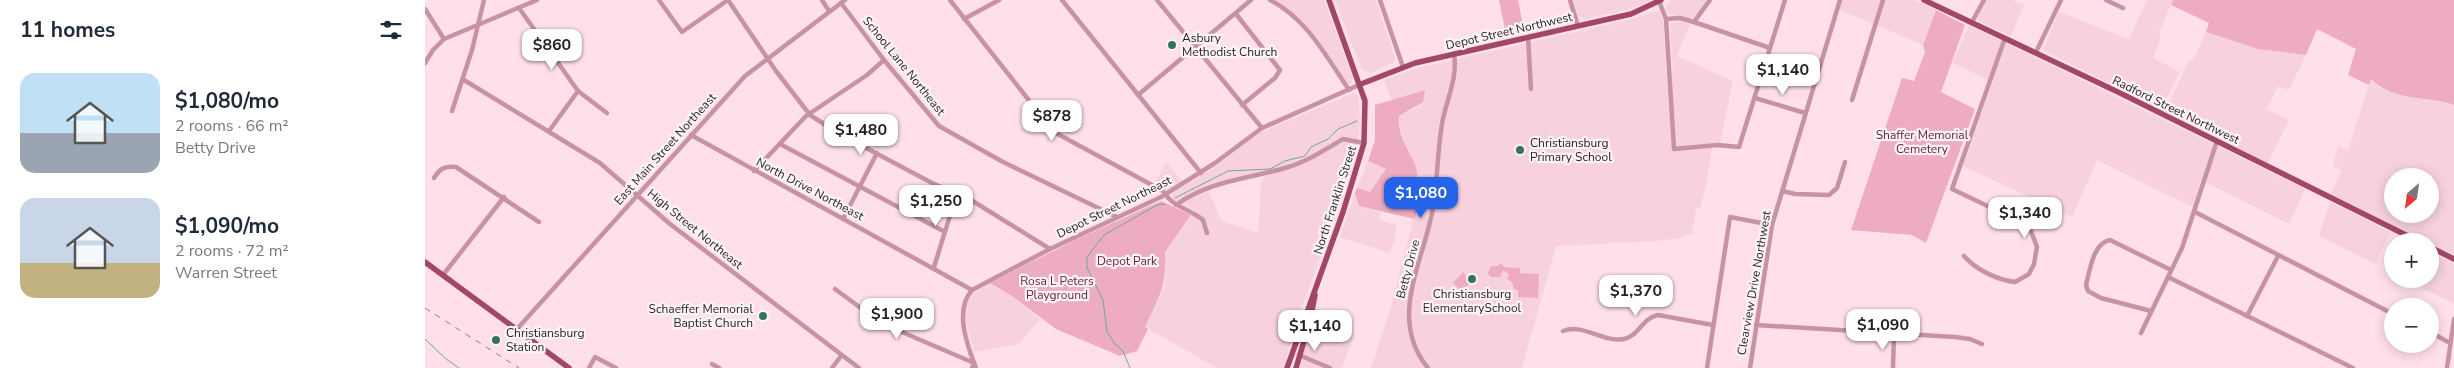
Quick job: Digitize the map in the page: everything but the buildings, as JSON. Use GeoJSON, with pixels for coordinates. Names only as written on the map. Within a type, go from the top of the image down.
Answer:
{"type":"FeatureCollection","features":[{"type":"Feature","properties":{"kind":"main road","name":"North Franklin Street"},"geometry":{"type":"LineString","coordinates":[[1287,368],[1364,143],[1366,108],[1361,84],[1329,0]]}},
{"type":"Feature","properties":{"kind":"main road","name":"Radford Street Northwest"},"geometry":{"type":"LineString","coordinates":[[1925,0],[2036,52],[2402,233]]}},
{"type":"Feature","properties":{"kind":"main road","name":"Depot Street Northwest"},"geometry":{"type":"LineString","coordinates":[[1361,84],[1403,67],[1527,36],[1631,14],[1660,1]]}},
{"type":"Feature","properties":{"kind":"main road"},"geometry":{"type":"LineString","coordinates":[[2439,252],[2454,259]]}},
{"type":"Feature","properties":{"kind":"main road"},"geometry":{"type":"LineString","coordinates":[[425,262],[569,368]]}},
{"type":"Feature","properties":{"kind":"main road","name":"North Franklin Street"},"geometry":{"type":"LineString","coordinates":[[1296,368],[1310,322],[1315,290]]}},
{"type":"Feature","properties":{"kind":"street"},"geometry":{"type":"LineString","coordinates":[[452,111],[464,80],[484,0]]}},
{"type":"Feature","properties":{"kind":"street"},"geometry":{"type":"LineString","coordinates":[[425,63],[433,50],[444,40],[537,0]]}},
{"type":"Feature","properties":{"kind":"street"},"geometry":{"type":"LineString","coordinates":[[659,0],[682,32],[728,0],[810,115],[838,134],[932,183],[957,192],[1050,249]]}},
{"type":"Feature","properties":{"kind":"street"},"geometry":{"type":"LineString","coordinates":[[822,0],[829,11]]}},
{"type":"Feature","properties":{"kind":"street"},"geometry":{"type":"LineString","coordinates":[[950,0],[1054,132],[1163,191],[1176,205],[1203,220],[1207,233]]}},
{"type":"Feature","properties":{"kind":"street"},"geometry":{"type":"LineString","coordinates":[[964,20],[999,0]]}},
{"type":"Feature","properties":{"kind":"street"},"geometry":{"type":"LineString","coordinates":[[1062,0],[1201,173]]}},
{"type":"Feature","properties":{"kind":"street"},"geometry":{"type":"LineString","coordinates":[[1157,0],[1262,128]]}},
{"type":"Feature","properties":{"kind":"street"},"geometry":{"type":"LineString","coordinates":[[1138,95],[1251,0]]}},
{"type":"Feature","properties":{"kind":"street"},"geometry":{"type":"LineString","coordinates":[[1270,0],[1288,10],[1305,26],[1349,90]]}},
{"type":"Feature","properties":{"kind":"street"},"geometry":{"type":"LineString","coordinates":[[1380,0],[1403,67]]}},
{"type":"Feature","properties":{"kind":"street"},"geometry":{"type":"LineString","coordinates":[[1569,0],[1578,26]]}},
{"type":"Feature","properties":{"kind":"street"},"geometry":{"type":"LineString","coordinates":[[1694,22],[1710,0]]}},
{"type":"Feature","properties":{"kind":"street"},"geometry":{"type":"LineString","coordinates":[[1660,1],[1666,19],[1674,149],[1718,145],[1739,148],[1785,0]]}},
{"type":"Feature","properties":{"kind":"street","name":"Clearview Drive Northwest"},"geometry":{"type":"LineString","coordinates":[[1750,368],[1772,225],[1840,0]]}},
{"type":"Feature","properties":{"kind":"street"},"geometry":{"type":"LineString","coordinates":[[1852,100],[1883,0]]}},
{"type":"Feature","properties":{"kind":"street"},"geometry":{"type":"LineString","coordinates":[[1973,22],[1983,0]]}},
{"type":"Feature","properties":{"kind":"street"},"geometry":{"type":"LineString","coordinates":[[2036,52],[2061,0]]}},
{"type":"Feature","properties":{"kind":"street"},"geometry":{"type":"LineString","coordinates":[[2106,0],[2123,8]]}},
{"type":"Feature","properties":{"kind":"street","name":"East Main Street Northeast"},"geometry":{"type":"LineString","coordinates":[[517,329],[745,76],[843,1]]}},
{"type":"Feature","properties":{"kind":"street","name":"School Lane Northeast"},"geometry":{"type":"LineString","coordinates":[[843,1],[884,60],[930,116],[945,131],[1117,217]]}},
{"type":"Feature","properties":{"kind":"street"},"geometry":{"type":"LineString","coordinates":[[519,8],[578,92],[607,113]]}},
{"type":"Feature","properties":{"kind":"street"},"geometry":{"type":"LineString","coordinates":[[425,9],[444,40]]}},
{"type":"Feature","properties":{"kind":"street"},"geometry":{"type":"LineString","coordinates":[[1236,14],[1280,70],[1275,78],[1242,105]]}},
{"type":"Feature","properties":{"kind":"street"},"geometry":{"type":"LineString","coordinates":[[1666,19],[1680,18],[1770,48]]}},
{"type":"Feature","properties":{"kind":"street"},"geometry":{"type":"LineString","coordinates":[[1527,36],[1531,89]]}},
{"type":"Feature","properties":{"kind":"street"},"geometry":{"type":"LineString","coordinates":[[1964,256],[1971,264],[1988,273],[2015,282],[2029,274],[2034,264],[2037,247],[2031,231],[2021,222],[1952,189],[2005,38]]}},
{"type":"Feature","properties":{"kind":"street","name":"Betty Drive"},"geometry":{"type":"LineString","coordinates":[[1428,368],[1412,337],[1409,326],[1409,305],[1434,204],[1442,124],[1455,76],[1453,54]]}},
{"type":"Feature","properties":{"kind":"street"},"geometry":{"type":"LineString","coordinates":[[755,171],[810,115],[867,75],[884,60]]}},
{"type":"Feature","properties":{"kind":"street","name":"High Street Northeast"},"geometry":{"type":"LineString","coordinates":[[464,80],[600,163],[670,224],[859,368]]}},
{"type":"Feature","properties":{"kind":"street","name":"Depot Street Northeast"},"geometry":{"type":"LineString","coordinates":[[972,290],[1050,249],[1165,195],[1201,173],[1262,128],[1361,84]]}},
{"type":"Feature","properties":{"kind":"street"},"geometry":{"type":"LineString","coordinates":[[549,131],[578,92]]}},
{"type":"Feature","properties":{"kind":"street"},"geometry":{"type":"LineString","coordinates":[[1755,98],[1805,113]]}},
{"type":"Feature","properties":{"kind":"street","name":"North Drive Northeast"},"geometry":{"type":"LineString","coordinates":[[691,135],[934,267],[972,290]]}},
{"type":"Feature","properties":{"kind":"street"},"geometry":{"type":"LineString","coordinates":[[1176,205],[1189,196],[1221,183],[1299,164],[1343,139],[1364,143]]}},
{"type":"Feature","properties":{"kind":"street"},"geometry":{"type":"LineString","coordinates":[[2141,333],[2182,248],[2217,141]]}},
{"type":"Feature","properties":{"kind":"street"},"geometry":{"type":"LineString","coordinates":[[780,144],[945,232]]}},
{"type":"Feature","properties":{"kind":"street"},"geometry":{"type":"LineString","coordinates":[[843,219],[877,153]]}},
{"type":"Feature","properties":{"kind":"street"},"geometry":{"type":"LineString","coordinates":[[1782,191],[1795,194],[1829,195],[1837,188],[1845,162]]}},
{"type":"Feature","properties":{"kind":"street"},"geometry":{"type":"LineString","coordinates":[[434,178],[439,170],[446,166],[456,167],[504,197],[539,222]]}},
{"type":"Feature","properties":{"kind":"street"},"geometry":{"type":"LineString","coordinates":[[934,267],[957,192]]}},
{"type":"Feature","properties":{"kind":"street"},"geometry":{"type":"LineString","coordinates":[[443,275],[504,197]]}},
{"type":"Feature","properties":{"kind":"street"},"geometry":{"type":"LineString","coordinates":[[2195,212],[2384,309]]}},
{"type":"Feature","properties":{"kind":"street"},"geometry":{"type":"LineString","coordinates":[[1707,368],[1730,217],[1772,225]]}},
{"type":"Feature","properties":{"kind":"street"},"geometry":{"type":"LineString","coordinates":[[2151,311],[2093,295],[2088,291],[2086,285],[2097,246],[2103,241],[2110,240],[2171,270]]}},
{"type":"Feature","properties":{"kind":"street"},"geometry":{"type":"LineString","coordinates":[[2247,316],[2278,256]]}},
{"type":"Feature","properties":{"kind":"street"},"geometry":{"type":"LineString","coordinates":[[2168,277],[2353,368]]}},
{"type":"Feature","properties":{"kind":"street"},"geometry":{"type":"LineString","coordinates":[[835,289],[881,322],[974,366]]}},
{"type":"Feature","properties":{"kind":"street"},"geometry":{"type":"LineString","coordinates":[[972,290],[964,299],[962,314],[974,366]]}},
{"type":"Feature","properties":{"kind":"street"},"geometry":{"type":"LineString","coordinates":[[1563,331],[1575,329],[1623,339],[1636,332],[1646,320],[1658,316],[1713,325]]}},
{"type":"Feature","properties":{"kind":"street"},"geometry":{"type":"LineString","coordinates":[[2447,368],[2454,319]]}},
{"type":"Feature","properties":{"kind":"street"},"geometry":{"type":"LineString","coordinates":[[1756,325],[1970,339],[1982,344]]}},
{"type":"Feature","properties":{"kind":"street"},"geometry":{"type":"LineString","coordinates":[[1893,334],[1893,368]]}},
{"type":"Feature","properties":{"kind":"street"},"geometry":{"type":"LineString","coordinates":[[2439,337],[2450,343]]}},
{"type":"Feature","properties":{"kind":"street"},"geometry":{"type":"LineString","coordinates":[[1293,352],[1330,368]]}},
{"type":"Feature","properties":{"kind":"street"},"geometry":{"type":"LineString","coordinates":[[832,368],[841,356]]}},
{"type":"Feature","properties":{"kind":"street"},"geometry":{"type":"LineString","coordinates":[[589,368],[595,357],[616,368]]}},
{"type":"Feature","properties":{"kind":"street"},"geometry":{"type":"LineString","coordinates":[[713,364],[719,368]]}},
{"type":"Feature","properties":{"kind":"shaded area"},"geometry":{"type":"Polygon","coordinates":[[[1274,0],[1324,0],[1353,78],[1351,85],[1346,83],[1303,21],[1274,0]]]}},
{"type":"Feature","properties":{"kind":"shaded area"},"geometry":{"type":"Polygon","coordinates":[[[1335,0],[1376,0],[1395,58],[1394,62],[1371,73],[1362,70],[1335,0]]]}},
{"type":"Feature","properties":{"kind":"shaded area"},"geometry":{"type":"Polygon","coordinates":[[[1573,0],[1651,0],[1630,9],[1585,19],[1578,16],[1573,0]]]}},
{"type":"Feature","properties":{"kind":"shaded area"},"geometry":{"type":"Polygon","coordinates":[[[1670,0],[1708,0],[1696,16],[1691,19],[1668,14],[1665,7],[1670,0]]]}},
{"type":"Feature","properties":{"kind":"shaded area"},"geometry":{"type":"Polygon","coordinates":[[[1842,0],[1915,0],[1936,10],[1923,45],[1840,10],[1842,0]]]}},
{"type":"Feature","properties":{"kind":"shaded area"},"geometry":{"type":"Polygon","coordinates":[[[1986,0],[2012,0],[2024,5],[2011,36],[1978,21],[1986,0]]]}},
{"type":"Feature","properties":{"kind":"shaded area"},"geometry":{"type":"Polygon","coordinates":[[[2147,0],[2173,0],[2159,33],[2161,38],[2153,58],[2180,72],[2162,108],[2043,50],[2059,12],[2129,39],[2147,0]]]}},
{"type":"Feature","properties":{"kind":"shaded area"},"geometry":{"type":"Polygon","coordinates":[[[1656,11],[1661,14],[1664,25],[1666,74],[1673,74],[1670,26],[1673,22],[1682,21],[1690,24],[1677,56],[1733,81],[1720,143],[1713,143],[1706,187],[1700,208],[1696,209],[1692,234],[1656,241],[1556,246],[1522,368],[1371,368],[1391,307],[1417,205],[1416,166],[1398,125],[1399,116],[1415,109],[1425,90],[1392,101],[1384,80],[1418,68],[1632,19],[1656,11]]]}},
{"type":"Feature","properties":{"kind":"shaded area"},"geometry":{"type":"Polygon","coordinates":[[[1969,25],[2305,189],[2289,224],[2201,180],[2194,208],[2097,160],[2072,217],[1963,166],[1993,82],[1953,63],[1969,25]]]}},
{"type":"Feature","properties":{"kind":"shaded area"},"geometry":{"type":"Polygon","coordinates":[[[2206,32],[2258,49],[2306,55],[2289,90],[2278,86],[2267,109],[2289,120],[2268,163],[2166,111],[2183,72],[2189,61],[2193,60],[2206,32]]]}},
{"type":"Feature","properties":{"kind":"shaded area"},"geometry":{"type":"Polygon","coordinates":[[[2371,79],[2379,87],[2454,105],[2454,255],[2439,248],[2439,233],[2410,233],[2389,223],[2439,223],[2439,168],[2384,168],[2384,220],[2331,194],[2342,170],[2333,166],[2338,146],[2348,150],[2371,79]]]}},
{"type":"Feature","properties":{"kind":"shaded area"},"geometry":{"type":"Polygon","coordinates":[[[1354,93],[1358,95],[1360,116],[1358,147],[1333,225],[1298,316],[1284,368],[1217,368],[1145,327],[1164,288],[1166,272],[1165,252],[1195,211],[1174,200],[1172,196],[1174,192],[1212,169],[1259,133],[1354,93]],[[1265,175],[1208,190],[1222,221],[1258,233],[1261,182],[1265,175]]]}},
{"type":"Feature","properties":{"kind":"shaded area"},"geometry":{"type":"Polygon","coordinates":[[[1368,161],[1386,169],[1370,192],[1357,188],[1368,161]]]}},
{"type":"Feature","properties":{"kind":"shaded area"},"geometry":{"type":"Polygon","coordinates":[[[1166,162],[1182,181],[1167,190],[1154,184],[1166,162]]]}},
{"type":"Feature","properties":{"kind":"shaded area"},"geometry":{"type":"Polygon","coordinates":[[[1355,193],[1359,206],[1380,212],[1379,220],[1396,225],[1395,241],[1389,253],[1340,237],[1355,193]]]}},
{"type":"Feature","properties":{"kind":"shaded area"},"geometry":{"type":"Polygon","coordinates":[[[2330,202],[2390,232],[2384,233],[2384,245],[2375,264],[2319,236],[2330,202]]]}},
{"type":"Feature","properties":{"kind":"shaded area"},"geometry":{"type":"Polygon","coordinates":[[[2439,256],[2454,264],[2454,304],[2422,288],[2439,288],[2439,256]]]}},
{"type":"Feature","properties":{"kind":"shaded area"},"geometry":{"type":"Polygon","coordinates":[[[990,283],[1012,296],[1040,319],[1019,344],[974,352],[964,312],[971,295],[990,283]]]}},
{"type":"Feature","properties":{"kind":"shaded area"},"geometry":{"type":"Polygon","coordinates":[[[1313,320],[1355,333],[1342,368],[1299,368],[1313,320]]]}},
{"type":"Feature","properties":{"kind":"green space"},"geometry":{"type":"Polygon","coordinates":[[[1499,0],[1518,0],[1524,30],[1506,34],[1499,0]]]}},
{"type":"Feature","properties":{"kind":"green space"},"geometry":{"type":"Polygon","coordinates":[[[2173,0],[2454,0],[2454,105],[2400,95],[2380,86],[2371,79],[2369,85],[2348,75],[2356,49],[2317,29],[2306,55],[2258,49],[2206,32],[2209,23],[2171,5],[2173,0]]]}},
{"type":"Feature","properties":{"kind":"green space","name":"Shaffer Memorial Cemetery"},"geometry":{"type":"Polygon","coordinates":[[[1936,10],[1965,25],[1941,92],[1975,109],[1926,243],[1912,235],[1851,230],[1902,78],[1914,81],[1925,52],[1923,45],[1936,10]]]}},
{"type":"Feature","properties":{"kind":"green space"},"geometry":{"type":"Polygon","coordinates":[[[1425,90],[1423,102],[1399,116],[1401,135],[1417,170],[1418,191],[1415,219],[1359,206],[1355,193],[1357,188],[1370,192],[1386,169],[1368,161],[1375,140],[1375,105],[1425,90]]]}},
{"type":"Feature","properties":{"kind":"green space","name":"Depot Park"},"geometry":{"type":"Polygon","coordinates":[[[1161,201],[1191,215],[1165,252],[1165,274],[1161,291],[1145,327],[1148,329],[1137,351],[1120,356],[1056,329],[1012,296],[990,283],[1073,241],[1161,201]]]}},
{"type":"Feature","properties":{"kind":"green space"},"geometry":{"type":"Polygon","coordinates":[[[1501,263],[1504,267],[1520,268],[1520,273],[1539,274],[1538,298],[1518,297],[1518,290],[1514,289],[1512,282],[1507,279],[1509,274],[1503,270],[1500,277],[1491,277],[1488,273],[1491,266],[1498,266],[1501,263]]]}},
{"type":"Feature","properties":{"kind":"green space"},"geometry":{"type":"Polygon","coordinates":[[[1463,272],[1471,282],[1462,291],[1453,283],[1463,272]]]}},
{"type":"Feature","properties":{"kind":"waterway"},"geometry":{"type":"LineString","coordinates":[[1175,198],[1228,171],[1270,169],[1285,161],[1305,156],[1311,147],[1328,139],[1338,129],[1357,121]]}},
{"type":"Feature","properties":{"kind":"waterway"},"geometry":{"type":"LineString","coordinates":[[1130,368],[1123,351],[1115,344],[1107,332],[1103,300],[1087,268],[1087,257],[1104,235],[1157,205],[1165,204]]}},
{"type":"Feature","properties":{"kind":"waterway"},"geometry":{"type":"LineString","coordinates":[[425,339],[446,359],[459,368]]}},
{"type":"Feature","properties":{"kind":"railway"},"geometry":{"type":"LineString","coordinates":[[425,308],[519,368]]}},
{"type":"Feature","properties":{"kind":"place","name":"Asbury Methodist Church"},"geometry":{"type":"Point","coordinates":[1172,45]}},
{"type":"Feature","properties":{"kind":"place","name":"Christiansburg Primary School"},"geometry":{"type":"Point","coordinates":[1520,150]}},
{"type":"Feature","properties":{"kind":"place","name":"Christiansburg ElementarySchool"},"geometry":{"type":"Point","coordinates":[1472,279]}},
{"type":"Feature","properties":{"kind":"place","name":"Schaeffer Memorial Baptist Church"},"geometry":{"type":"Point","coordinates":[763,316]}},
{"type":"Feature","properties":{"kind":"place","name":"Christiansburg Station"},"geometry":{"type":"Point","coordinates":[496,340]}},
{"type":"Feature","properties":{"kind":"park label","name":"Rosa L Peters Playground"},"geometry":{"type":"Point","coordinates":[1057,288]}}]}
